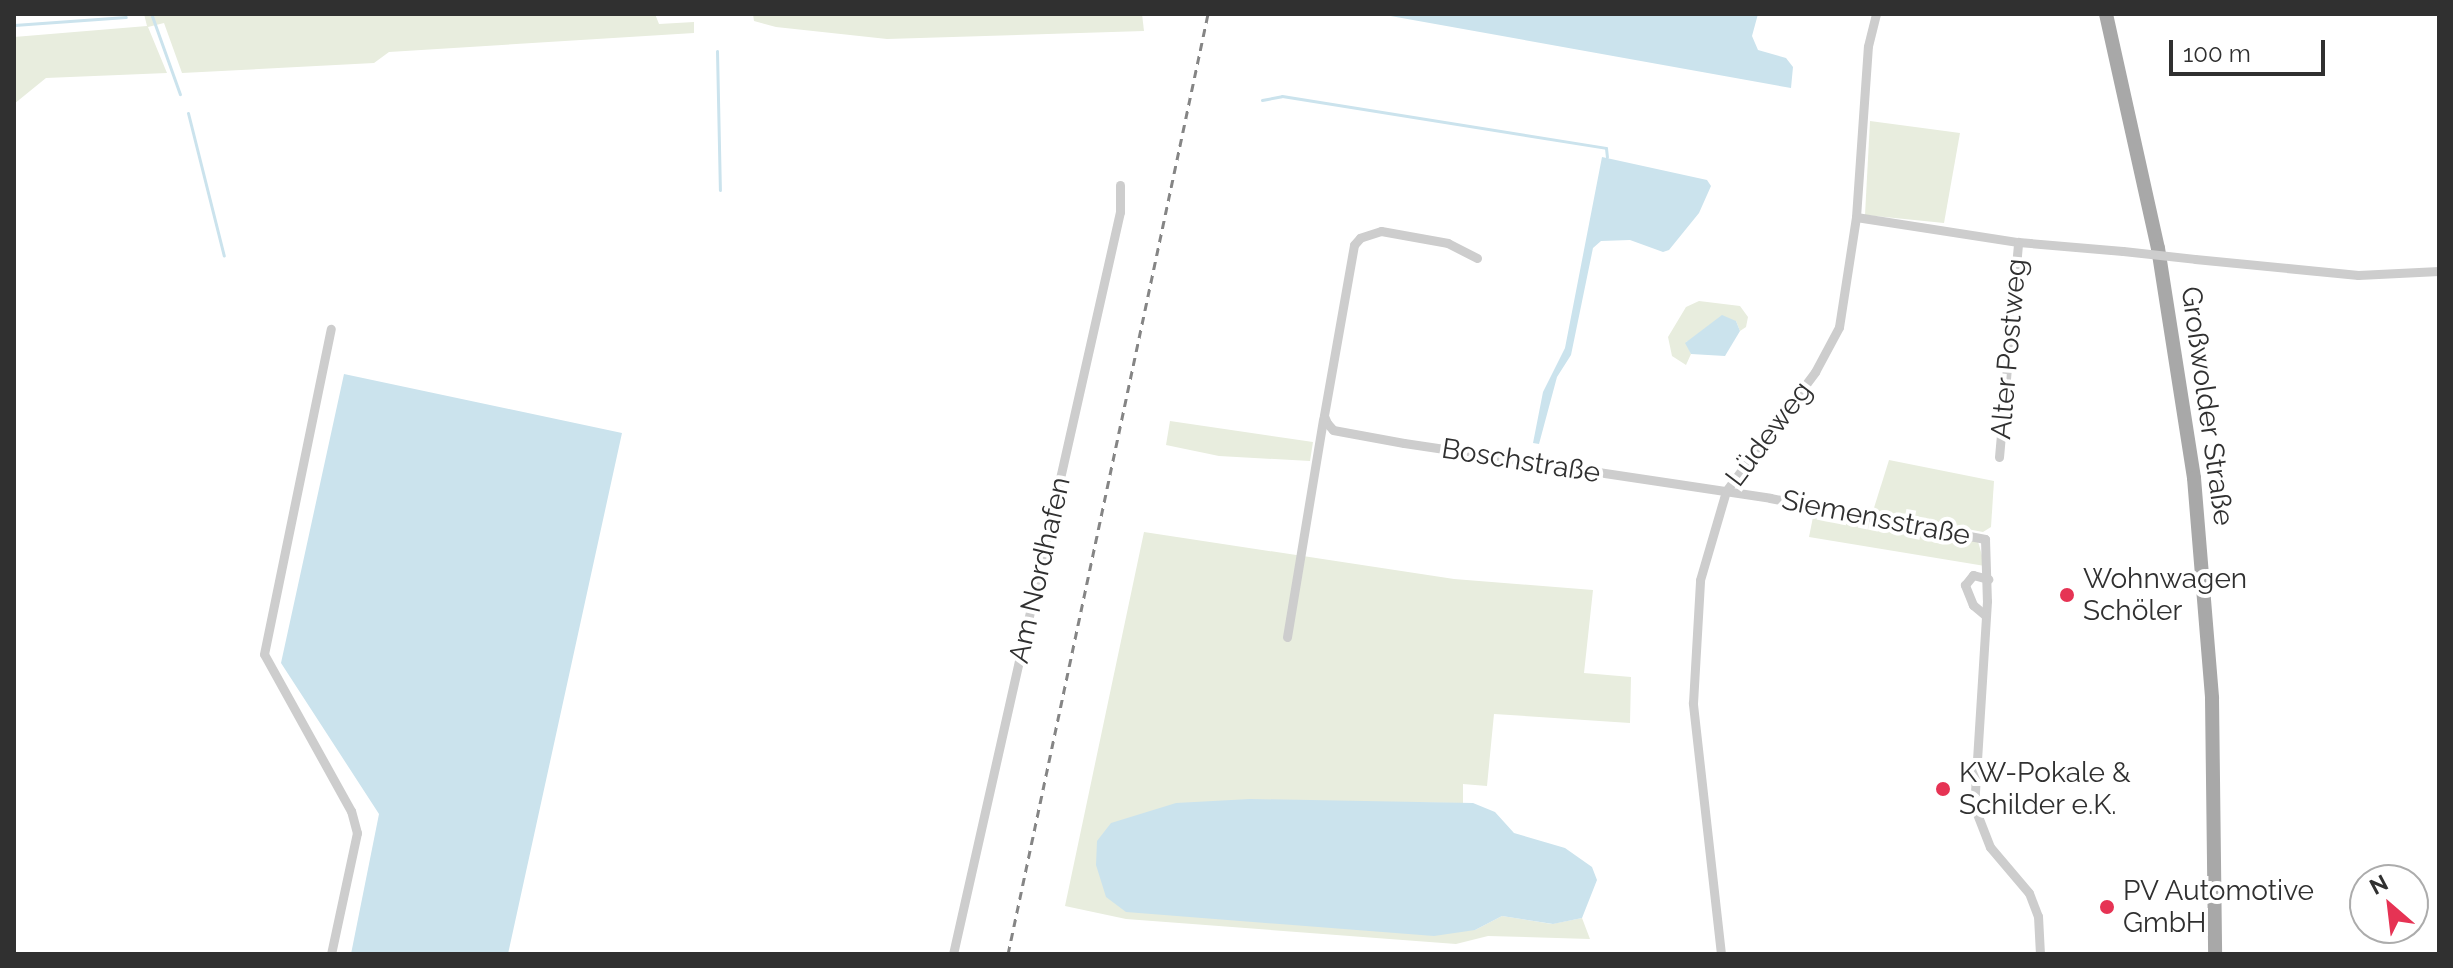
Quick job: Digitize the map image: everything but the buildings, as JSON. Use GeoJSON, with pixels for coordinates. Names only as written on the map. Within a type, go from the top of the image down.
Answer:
{"type":"FeatureCollection","features":[{"type":"Feature","properties":{"kind":"main road","name":"Großwolder Straße"},"geometry":{"type":"LineString","coordinates":[[2106,14],[2158,248],[2194,478],[2212,698],[2215,954]]}},
{"type":"Feature","properties":{"kind":"street","name":"Lüdeweg"},"geometry":{"type":"LineString","coordinates":[[1721,954],[1696,749],[1692,659],[1700,580],[1726,491],[1834,341],[1856,217],[1868,46],[1876,14]]}},
{"type":"Feature","properties":{"kind":"street","name":"Am Nordhafen"},"geometry":{"type":"LineString","coordinates":[[953,954],[1120,212],[1120,185]]}},
{"type":"Feature","properties":{"kind":"street","name":"Alter Postweg"},"geometry":{"type":"LineString","coordinates":[[1856,217],[2018,242],[2358,275],[2439,271]]}},
{"type":"Feature","properties":{"kind":"street"},"geometry":{"type":"LineString","coordinates":[[1287,637],[1354,245],[1360,238],[1381,231],[1448,243],[1477,258]]}},
{"type":"Feature","properties":{"kind":"street","name":"Alter Postweg"},"geometry":{"type":"LineString","coordinates":[[1999,457],[2018,242]]}},
{"type":"Feature","properties":{"kind":"street"},"geometry":{"type":"LineString","coordinates":[[331,329],[264,654],[351,811],[357,833],[331,954]]}},
{"type":"Feature","properties":{"kind":"street","name":"Boschstraße"},"geometry":{"type":"LineString","coordinates":[[1324,416],[1333,430],[1375,438],[1726,491]]}},
{"type":"Feature","properties":{"kind":"street","name":"Siemensstraße"},"geometry":{"type":"LineString","coordinates":[[1726,491],[1976,534],[1989,547],[1974,806],[1990,847],[2029,893],[2038,916],[2040,954]]}},
{"type":"Feature","properties":{"kind":"street","name":"Siemensstraße"},"geometry":{"type":"LineString","coordinates":[[1985,615],[1973,605],[1965,585],[1973,575],[1988,579]]}},
{"type":"Feature","properties":{"kind":"shaded area"},"geometry":{"type":"Polygon","coordinates":[[[144,14],[655,14],[659,24],[694,22],[694,33],[389,52],[374,63],[182,73],[164,23],[148,27],[167,73],[46,78],[14,104],[14,37],[147,26],[144,14]]]}},
{"type":"Feature","properties":{"kind":"shaded area"},"geometry":{"type":"Polygon","coordinates":[[[753,14],[1142,14],[1144,31],[887,39],[776,27],[754,21],[753,14]]]}},
{"type":"Feature","properties":{"kind":"shaded area"},"geometry":{"type":"Polygon","coordinates":[[[1870,121],[1960,133],[1944,223],[1865,215],[1870,121]]]}},
{"type":"Feature","properties":{"kind":"shaded area"},"geometry":{"type":"Polygon","coordinates":[[[1699,301],[1740,306],[1748,317],[1746,327],[1740,331],[1736,321],[1686,342],[1691,354],[1686,365],[1672,356],[1668,337],[1686,307],[1699,301]]]}},
{"type":"Feature","properties":{"kind":"shaded area"},"geometry":{"type":"Polygon","coordinates":[[[1170,421],[1313,442],[1310,461],[1219,456],[1166,445],[1170,421]]]}},
{"type":"Feature","properties":{"kind":"shaded area"},"geometry":{"type":"Polygon","coordinates":[[[1889,460],[1994,481],[1991,527],[1983,532],[1873,511],[1889,460]]]}},
{"type":"Feature","properties":{"kind":"shaded area"},"geometry":{"type":"Polygon","coordinates":[[[1814,512],[1977,538],[1985,566],[1809,537],[1814,512]]]}},
{"type":"Feature","properties":{"kind":"shaded area"},"geometry":{"type":"Polygon","coordinates":[[[1144,532],[1454,579],[1593,590],[1584,673],[1631,677],[1630,723],[1494,714],[1487,786],[1463,784],[1463,803],[1219,801],[1475,930],[1502,916],[1552,924],[1582,918],[1590,939],[1488,936],[1456,944],[1126,919],[1065,906],[1144,532]]]}},
{"type":"Feature","properties":{"kind":"water"},"geometry":{"type":"Polygon","coordinates":[[[1758,14],[1752,36],[1758,50],[1786,58],[1793,67],[1791,88],[1385,15],[1758,14]]]}},
{"type":"Feature","properties":{"kind":"water"},"geometry":{"type":"Polygon","coordinates":[[[1602,157],[1707,180],[1711,186],[1699,213],[1669,250],[1663,252],[1630,240],[1601,241],[1593,248],[1571,355],[1557,377],[1539,444],[1533,443],[1543,392],[1565,348],[1602,157]]]}},
{"type":"Feature","properties":{"kind":"water"},"geometry":{"type":"Polygon","coordinates":[[[1722,315],[1736,321],[1740,331],[1725,356],[1691,354],[1685,343],[1722,315]]]}},
{"type":"Feature","properties":{"kind":"water"},"geometry":{"type":"Polygon","coordinates":[[[344,374],[622,433],[508,954],[351,954],[379,814],[281,663],[344,374]]]}},
{"type":"Feature","properties":{"kind":"water"},"geometry":{"type":"Polygon","coordinates":[[[1250,799],[1473,803],[1495,812],[1514,833],[1565,848],[1592,867],[1597,880],[1582,918],[1553,924],[1502,916],[1475,930],[1434,936],[1126,912],[1106,897],[1096,865],[1097,841],[1111,823],[1176,803],[1250,799]]]}},
{"type":"Feature","properties":{"kind":"waterway"},"geometry":{"type":"LineString","coordinates":[[150,14],[184,14]]}},
{"type":"Feature","properties":{"kind":"waterway"},"geometry":{"type":"LineString","coordinates":[[152,16],[180,94]]}},
{"type":"Feature","properties":{"kind":"waterway"},"geometry":{"type":"LineString","coordinates":[[14,25],[126,17]]}},
{"type":"Feature","properties":{"kind":"waterway"},"geometry":{"type":"LineString","coordinates":[[717,51],[720,190]]}},
{"type":"Feature","properties":{"kind":"waterway"},"geometry":{"type":"LineString","coordinates":[[1262,100],[1282,96],[1606,148],[1607,157]]}},
{"type":"Feature","properties":{"kind":"waterway"},"geometry":{"type":"LineString","coordinates":[[188,113],[224,256]]}},
{"type":"Feature","properties":{"kind":"railway"},"geometry":{"type":"LineString","coordinates":[[1008,954],[1208,14]]}},
{"type":"Feature","properties":{"kind":"place","name":"Wohnwagen Schöler"},"geometry":{"type":"Point","coordinates":[2067,595]}},
{"type":"Feature","properties":{"kind":"place","name":"KW-Pokale & Schilder e.K."},"geometry":{"type":"Point","coordinates":[1943,789]}},
{"type":"Feature","properties":{"kind":"place","name":"PV Automotive GmbH"},"geometry":{"type":"Point","coordinates":[2107,907]}}]}
